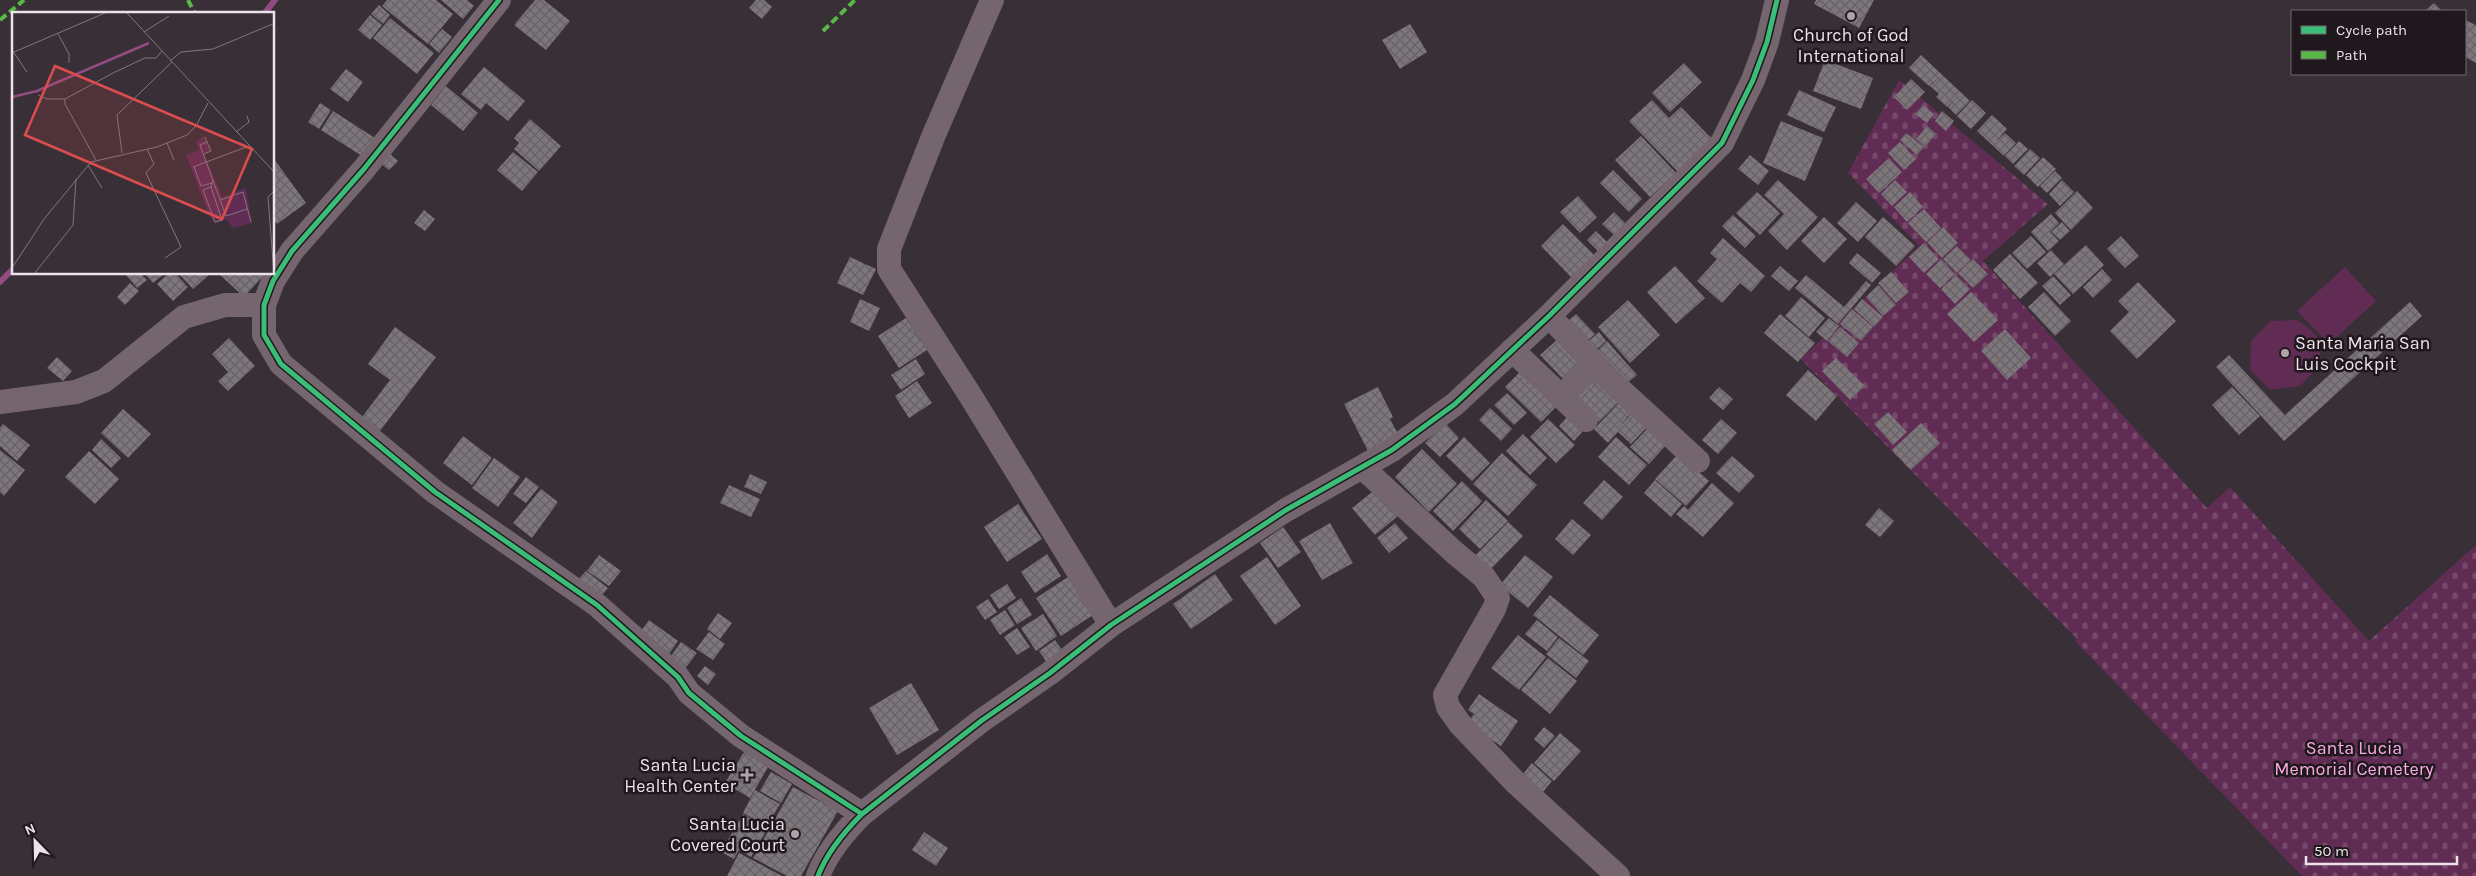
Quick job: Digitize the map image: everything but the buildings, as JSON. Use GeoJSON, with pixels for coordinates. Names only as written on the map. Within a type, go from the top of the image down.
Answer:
{"type":"FeatureCollection","features":[{"type":"Feature","properties":{"kind":"street"},"geometry":{"type":"LineString","coordinates":[[499,0],[364,169],[292,252],[273,281],[264,305],[264,334],[281,364],[435,492],[597,606],[678,677],[689,693],[741,736],[862,814]]}},
{"type":"Feature","properties":{"kind":"street"},"geometry":{"type":"LineString","coordinates":[[992,0],[933,137],[889,249],[889,269],[970,395],[1111,624]]}},
{"type":"Feature","properties":{"kind":"street"},"geometry":{"type":"LineString","coordinates":[[818,876],[822,865],[846,830],[862,814],[981,721],[1050,673],[1111,624],[1286,510],[1392,450],[1455,404],[1549,316],[1722,143],[1753,80],[1767,42],[1777,0]]}},
{"type":"Feature","properties":{"kind":"street"},"geometry":{"type":"LineString","coordinates":[[0,402],[76,392],[104,381],[184,317],[225,305],[264,305]]}},
{"type":"Feature","properties":{"kind":"street"},"geometry":{"type":"LineString","coordinates":[[1549,316],[1595,364],[1698,461]]}},
{"type":"Feature","properties":{"kind":"street"},"geometry":{"type":"LineString","coordinates":[[1512,350],[1586,420]]}},
{"type":"Feature","properties":{"kind":"street"},"geometry":{"type":"LineString","coordinates":[[1562,396],[1595,364]]}},
{"type":"Feature","properties":{"kind":"street"},"geometry":{"type":"LineString","coordinates":[[1363,468],[1455,554],[1484,577],[1493,587],[1498,598],[1494,609],[1445,696],[1448,707],[1460,724],[1516,783],[1618,876]]}},
{"type":"Feature","properties":{"kind":"green space","name":"Santa Lucia Memorial Cemetery"},"geometry":{"type":"Polygon","coordinates":[[[1899,80],[2048,204],[1983,261],[2207,508],[2230,487],[2369,641],[2476,545],[2476,876],[2302,876],[2075,641],[2077,639],[1801,359],[1919,246],[1848,173],[1899,80]]]}},
{"type":"Feature","properties":{"kind":"green space"},"geometry":{"type":"Polygon","coordinates":[[[2345,267],[2376,301],[2329,344],[2297,311],[2345,267]]]}},
{"type":"Feature","properties":{"kind":"green space","name":"Santa Maria San Luis Cockpit"},"geometry":{"type":"Polygon","coordinates":[[[2297,320],[2311,330],[2318,338],[2320,365],[2300,386],[2270,390],[2250,370],[2251,341],[2270,321],[2297,320]]]}},
{"type":"Feature","properties":{"kind":"waterway"},"geometry":{"type":"LineString","coordinates":[[266,12],[275,0]]}},
{"type":"Feature","properties":{"kind":"waterway"},"geometry":{"type":"LineString","coordinates":[[0,282],[12,270]]}},
{"type":"Feature","properties":{"kind":"marked path"},"geometry":{"type":"LineString","coordinates":[[0,20],[24,0]]}},
{"type":"Feature","properties":{"kind":"marked path"},"geometry":{"type":"LineString","coordinates":[[188,0],[194,12]]}},
{"type":"Feature","properties":{"kind":"marked path"},"geometry":{"type":"LineString","coordinates":[[823,31],[855,0]]}},
{"type":"Feature","properties":{"kind":"cycle path"},"geometry":{"type":"LineString","coordinates":[[499,0],[364,169],[292,251],[273,281],[264,305],[264,335],[281,364],[435,492],[597,605],[678,677],[689,693],[741,736],[862,814]]}},
{"type":"Feature","properties":{"kind":"cycle path"},"geometry":{"type":"LineString","coordinates":[[818,876],[826,859],[837,843],[862,814],[981,721],[1050,673],[1111,625],[1286,510],[1392,450],[1455,404],[1549,316],[1722,143],[1753,80],[1767,42],[1777,0]]}},
{"type":"Feature","properties":{"kind":"place","name":"Church of God International"},"geometry":{"type":"Point","coordinates":[1851,16]}},
{"type":"Feature","properties":{"kind":"place","name":"Santa Maria San Luis Cockpit"},"geometry":{"type":"Point","coordinates":[2285,353]}},
{"type":"Feature","properties":{"kind":"place","name":"Santa Lucia Health Center"},"geometry":{"type":"Point","coordinates":[747,775]}},
{"type":"Feature","properties":{"kind":"place","name":"Santa Lucia Covered Court"},"geometry":{"type":"Point","coordinates":[795,834]}}]}
